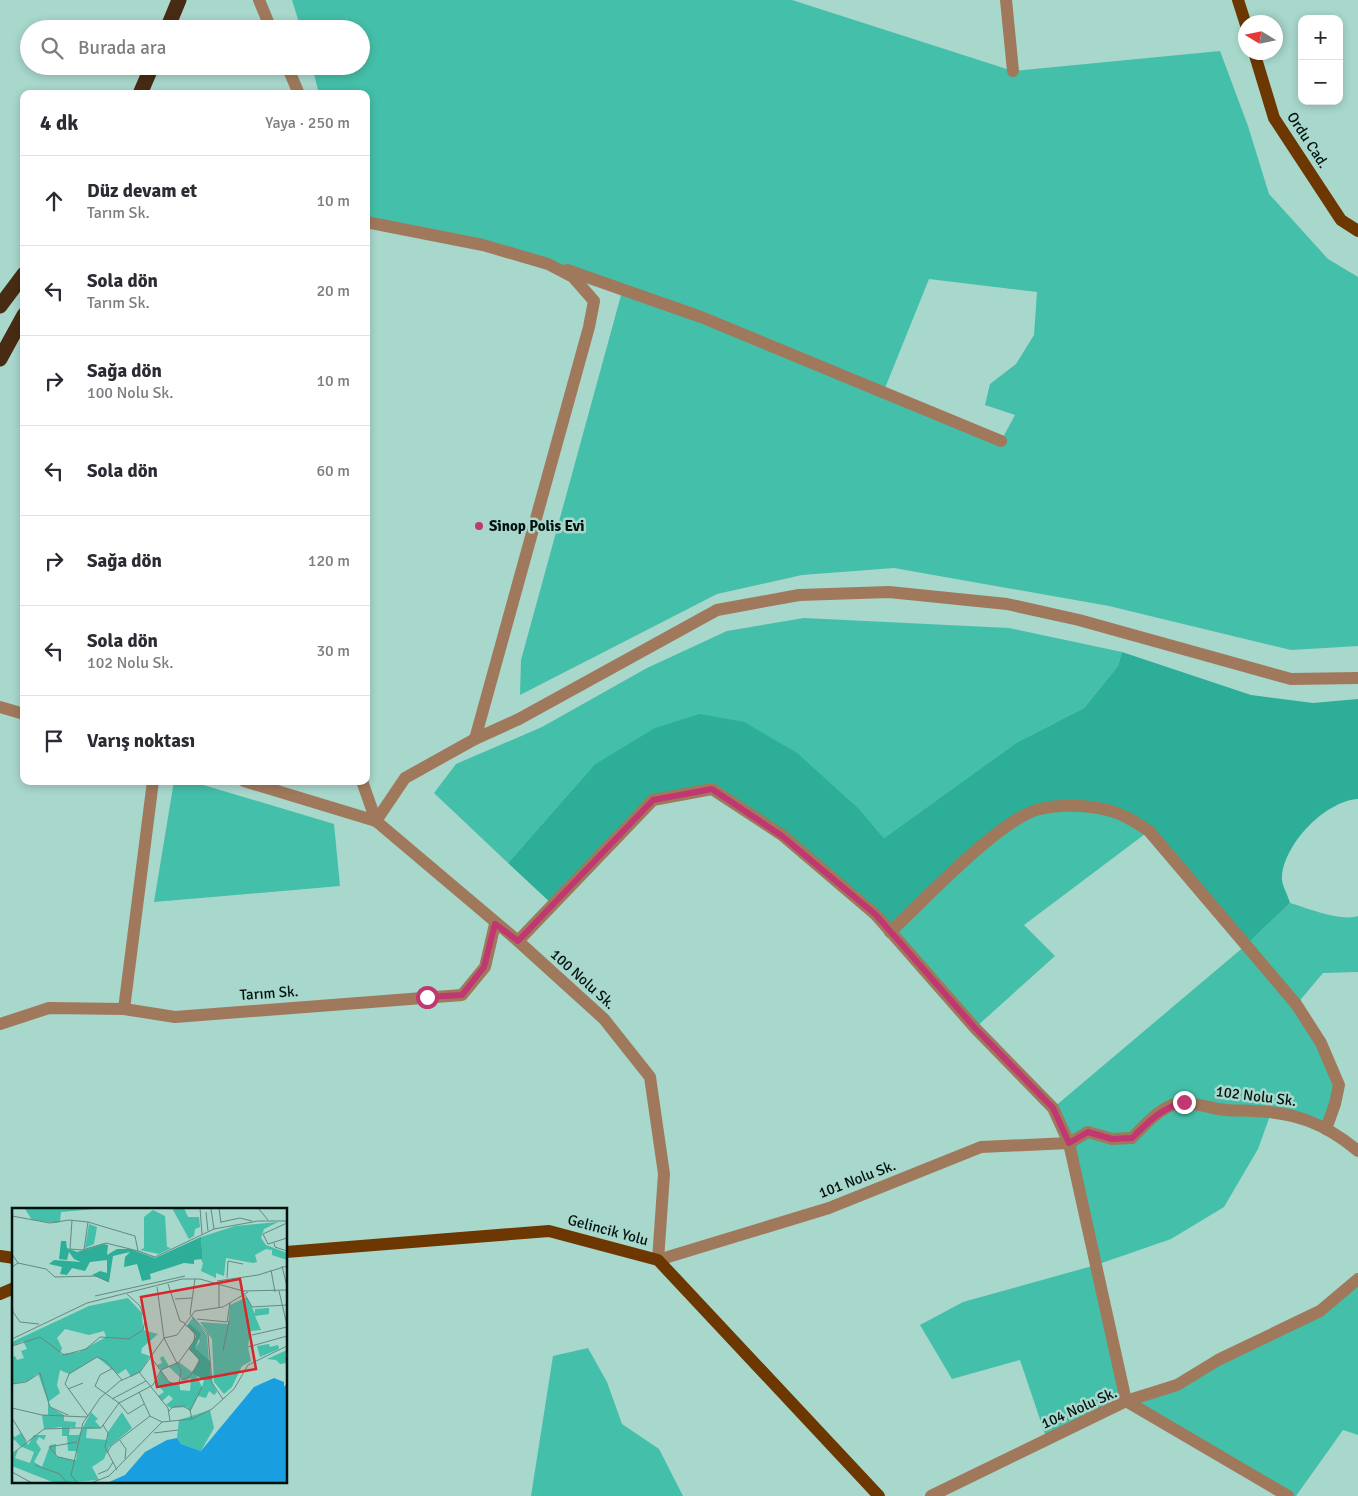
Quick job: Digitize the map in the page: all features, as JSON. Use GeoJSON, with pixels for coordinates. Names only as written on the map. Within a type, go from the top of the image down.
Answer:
{"type":"FeatureCollection","features":[{"type":"Feature","properties":{"kind":"highway"},"geometry":{"type":"LineString","coordinates":[[171,20],[179,0]]}},
{"type":"Feature","properties":{"kind":"highway"},"geometry":{"type":"LineString","coordinates":[[142,90],[148,75]]}},
{"type":"Feature","properties":{"kind":"highway"},"geometry":{"type":"LineString","coordinates":[[0,306],[20,279]]}},
{"type":"Feature","properties":{"kind":"highway"},"geometry":{"type":"LineString","coordinates":[[0,359],[20,325]]}},
{"type":"Feature","properties":{"kind":"main road"},"geometry":{"type":"LineString","coordinates":[[1238,0],[1243,15]]}},
{"type":"Feature","properties":{"kind":"main road","name":"Ordu Cad."},"geometry":{"type":"LineString","coordinates":[[1256,60],[1274,118],[1341,220],[1358,231]]}},
{"type":"Feature","properties":{"kind":"main road","name":"Gelincik Yolu"},"geometry":{"type":"LineString","coordinates":[[288,1252],[549,1231],[658,1260],[879,1496]]}},
{"type":"Feature","properties":{"kind":"main road"},"geometry":{"type":"LineString","coordinates":[[0,1294],[12,1289]]}},
{"type":"Feature","properties":{"kind":"street"},"geometry":{"type":"LineString","coordinates":[[259,0],[268,20]]}},
{"type":"Feature","properties":{"kind":"street"},"geometry":{"type":"LineString","coordinates":[[1006,0],[1014,71]]}},
{"type":"Feature","properties":{"kind":"street"},"geometry":{"type":"LineString","coordinates":[[292,75],[297,90]]}},
{"type":"Feature","properties":{"kind":"street"},"geometry":{"type":"LineString","coordinates":[[370,223],[483,246],[548,264],[701,318],[1001,441]]}},
{"type":"Feature","properties":{"kind":"street"},"geometry":{"type":"LineString","coordinates":[[475,739],[590,327],[594,301],[574,277],[548,264]]}},
{"type":"Feature","properties":{"kind":"street"},"geometry":{"type":"LineString","coordinates":[[258,785],[376,820],[406,778],[475,739],[519,719],[717,610],[799,595],[888,592],[1008,604],[1079,620],[1291,679],[1358,678]]}},
{"type":"Feature","properties":{"kind":"street"},"geometry":{"type":"LineString","coordinates":[[0,707],[20,713]]}},
{"type":"Feature","properties":{"kind":"street"},"geometry":{"type":"LineString","coordinates":[[124,1009],[152,785]]}},
{"type":"Feature","properties":{"kind":"street","name":"100 Nolu Sk."},"geometry":{"type":"LineString","coordinates":[[363,785],[376,820],[495,924],[518,941],[604,1019],[650,1077],[664,1174],[658,1260]]}},
{"type":"Feature","properties":{"kind":"street"},"geometry":{"type":"LineString","coordinates":[[518,941],[653,800],[712,789],[782,836],[876,915],[975,1028],[1053,1108],[1069,1143],[1126,1401],[1177,1385],[1218,1360],[1320,1311],[1358,1279]]}},
{"type":"Feature","properties":{"kind":"street"},"geometry":{"type":"LineString","coordinates":[[890,932],[1000,829],[1038,809],[1070,806],[1100,809],[1125,816],[1149,831],[1296,1004],[1321,1043],[1339,1085],[1335,1104],[1326,1129]]}},
{"type":"Feature","properties":{"kind":"street","name":"Tarım Sk."},"geometry":{"type":"LineString","coordinates":[[0,1024],[48,1008],[124,1009],[174,1017],[462,995],[484,967],[495,924]]}},
{"type":"Feature","properties":{"kind":"street","name":"102 Nolu Sk."},"geometry":{"type":"LineString","coordinates":[[1069,1143],[1088,1132],[1112,1139],[1132,1138],[1169,1106],[1184,1102],[1227,1110],[1254,1110],[1296,1115],[1338,1134],[1358,1151]]}},
{"type":"Feature","properties":{"kind":"street","name":"101 Nolu Sk."},"geometry":{"type":"LineString","coordinates":[[658,1260],[829,1208],[981,1147],[1069,1143]]}},
{"type":"Feature","properties":{"kind":"street","name":"104 Nolu Sk."},"geometry":{"type":"LineString","coordinates":[[931,1496],[1126,1401],[1288,1496]]}},
{"type":"Feature","properties":{"kind":"green space"},"geometry":{"type":"Polygon","coordinates":[[[292,0],[792,0],[1013,71],[1220,51],[1248,126],[1269,194],[1328,259],[1358,277],[1358,646],[1291,650],[1109,606],[894,568],[802,575],[717,594],[520,695],[521,660],[623,288],[548,264],[370,223],[370,90],[318,90],[314,75],[370,75],[370,20],[298,20],[292,0]],[[929,279],[883,393],[1001,441],[1015,415],[985,405],[990,384],[1016,364],[1034,335],[1037,292],[929,279]]]}},
{"type":"Feature","properties":{"kind":"green space"},"geometry":{"type":"Polygon","coordinates":[[[804,618],[1009,628],[1122,652],[1118,666],[1084,708],[1016,743],[884,838],[861,811],[594,765],[508,863],[434,793],[456,764],[542,727],[647,668],[727,631],[804,618]]]}},
{"type":"Feature","properties":{"kind":"green space"},"geometry":{"type":"Polygon","coordinates":[[[1122,652],[1251,695],[1313,703],[1358,699],[1358,799],[1332,807],[1308,826],[1298,838],[1284,864],[1282,877],[1290,903],[1246,945],[1149,831],[1100,809],[1039,809],[1000,829],[890,932],[782,835],[712,789],[653,800],[553,905],[508,863],[594,765],[655,728],[700,714],[744,722],[797,753],[861,811],[884,838],[1016,743],[1084,708],[1118,666],[1122,652]]]}},
{"type":"Feature","properties":{"kind":"green space"},"geometry":{"type":"Polygon","coordinates":[[[173,785],[203,785],[334,824],[340,886],[154,902],[173,785]]]}},
{"type":"Feature","properties":{"kind":"green space"},"geometry":{"type":"Polygon","coordinates":[[[1039,809],[1100,809],[1149,831],[1024,925],[1055,956],[975,1028],[890,932],[1000,829],[1039,809]]]}},
{"type":"Feature","properties":{"kind":"green space"},"geometry":{"type":"Polygon","coordinates":[[[1290,903],[1333,916],[1358,916],[1358,972],[1323,973],[1297,1004],[1339,1085],[1326,1129],[1271,1113],[1258,1149],[1224,1207],[1171,1239],[1096,1265],[1053,1108],[1246,945],[1290,903]]]}},
{"type":"Feature","properties":{"kind":"green space"},"geometry":{"type":"Polygon","coordinates":[[[1096,1265],[1125,1401],[1177,1385],[1320,1311],[1358,1279],[1358,1435],[1343,1430],[1296,1496],[1288,1496],[1126,1401],[1047,1440],[1020,1360],[952,1379],[920,1325],[963,1302],[1096,1265]]]}},
{"type":"Feature","properties":{"kind":"green space"},"geometry":{"type":"Polygon","coordinates":[[[588,1348],[607,1382],[622,1424],[659,1449],[683,1496],[531,1496],[553,1356],[588,1348]]]}},
{"type":"Feature","properties":{"kind":"place","name":"Sinop Polis Evi"},"geometry":{"type":"Point","coordinates":[479,526]}},
{"type":"Feature","properties":{"kind":"route"},"geometry":{"type":"LineString","coordinates":[[427,997],[462,995],[484,967],[495,924],[518,941],[653,800],[712,789],[782,836],[876,915],[975,1028],[1053,1108],[1069,1143],[1088,1132],[1112,1139],[1132,1138],[1169,1106],[1184,1102]]}}]}
